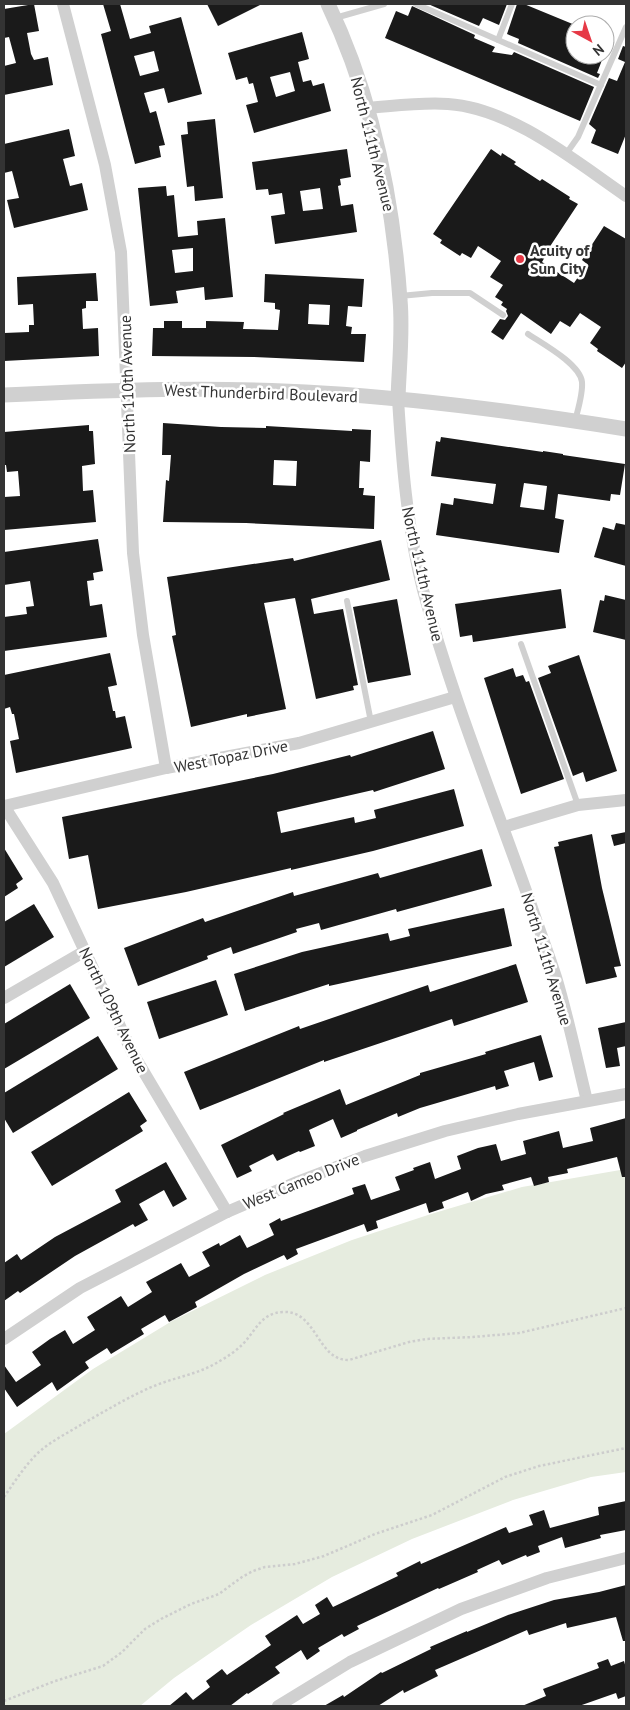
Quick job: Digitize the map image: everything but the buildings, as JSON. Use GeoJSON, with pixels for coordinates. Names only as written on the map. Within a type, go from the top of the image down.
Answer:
{"type":"FeatureCollection","features":[{"type":"Feature","properties":{"kind":"street","name":"North 110th Avenue"},"geometry":{"type":"LineString","coordinates":[[63,4],[105,165],[121,252],[133,553],[143,635],[166,768]]}},
{"type":"Feature","properties":{"kind":"street","name":"North 111th Avenue"},"geometry":{"type":"LineString","coordinates":[[328,4],[353,64],[367,108],[388,199],[400,296],[398,399],[401,455],[416,556],[426,598],[455,697],[504,827],[556,976],[588,1101]]}},
{"type":"Feature","properties":{"kind":"street"},"geometry":{"type":"LineString","coordinates":[[367,108],[448,104],[476,110],[523,127],[626,196]]}},
{"type":"Feature","properties":{"kind":"street","name":"West Thunderbird Boulevard"},"geometry":{"type":"LineString","coordinates":[[4,395],[167,389],[284,391],[398,399],[626,429]]}},
{"type":"Feature","properties":{"kind":"street","name":"West Topaz Drive"},"geometry":{"type":"LineString","coordinates":[[4,806],[166,768],[299,743],[455,697]]}},
{"type":"Feature","properties":{"kind":"street"},"geometry":{"type":"LineString","coordinates":[[504,827],[578,805],[626,800]]}},
{"type":"Feature","properties":{"kind":"street","name":"North 109th Avenue"},"geometry":{"type":"LineString","coordinates":[[4,806],[53,883],[132,1052],[227,1212]]}},
{"type":"Feature","properties":{"kind":"street"},"geometry":{"type":"LineString","coordinates":[[4,998],[85,951]]}},
{"type":"Feature","properties":{"kind":"street","name":"West Cameo Drive"},"geometry":{"type":"LineString","coordinates":[[4,1339],[80,1288],[227,1212],[297,1182],[374,1153],[445,1131],[518,1114],[626,1094]]}},
{"type":"Feature","properties":{"kind":"street"},"geometry":{"type":"LineString","coordinates":[[278,1706],[350,1662],[461,1609],[547,1578],[626,1558]]}},
{"type":"Feature","properties":{"kind":"lane"},"geometry":{"type":"LineString","coordinates":[[335,18],[384,4]]}},
{"type":"Feature","properties":{"kind":"lane"},"geometry":{"type":"LineString","coordinates":[[416,4],[601,84]]}},
{"type":"Feature","properties":{"kind":"lane"},"geometry":{"type":"LineString","coordinates":[[498,40],[512,4]]}},
{"type":"Feature","properties":{"kind":"lane"},"geometry":{"type":"LineString","coordinates":[[566,155],[578,137],[626,27]]}},
{"type":"Feature","properties":{"kind":"lane"},"geometry":{"type":"LineString","coordinates":[[400,296],[432,292],[470,293],[503,315]]}},
{"type":"Feature","properties":{"kind":"lane"},"geometry":{"type":"LineString","coordinates":[[528,334],[560,356],[578,372],[582,384],[576,421]]}},
{"type":"Feature","properties":{"kind":"lane"},"geometry":{"type":"LineString","coordinates":[[347,601],[371,722]]}},
{"type":"Feature","properties":{"kind":"lane"},"geometry":{"type":"LineString","coordinates":[[521,644],[578,805]]}},
{"type":"Feature","properties":{"kind":"path"},"geometry":{"type":"LineString","coordinates":[[4,1496],[31,1461],[45,1447],[141,1391],[196,1372],[220,1361],[241,1345],[261,1320],[274,1313],[285,1312],[302,1318],[312,1328],[330,1354],[342,1360],[349,1360],[418,1340],[519,1333],[626,1308]]}},
{"type":"Feature","properties":{"kind":"path"},"geometry":{"type":"LineString","coordinates":[[4,1701],[55,1681],[103,1666],[161,1618],[218,1594],[253,1571],[265,1567],[295,1564],[324,1556],[374,1534],[432,1515],[505,1477],[539,1466],[626,1448]]}},
{"type":"Feature","properties":{"kind":"shaded area"},"geometry":{"type":"Polygon","coordinates":[[[626,1169],[626,1472],[591,1477],[513,1500],[412,1539],[332,1577],[251,1625],[174,1678],[140,1706],[4,1706],[4,1434],[93,1369],[172,1321],[265,1275],[352,1240],[522,1187],[626,1169]]]}},
{"type":"Feature","properties":{"kind":"place","name":"Acuity of Sun City"},"geometry":{"type":"Point","coordinates":[520,259]}}]}
